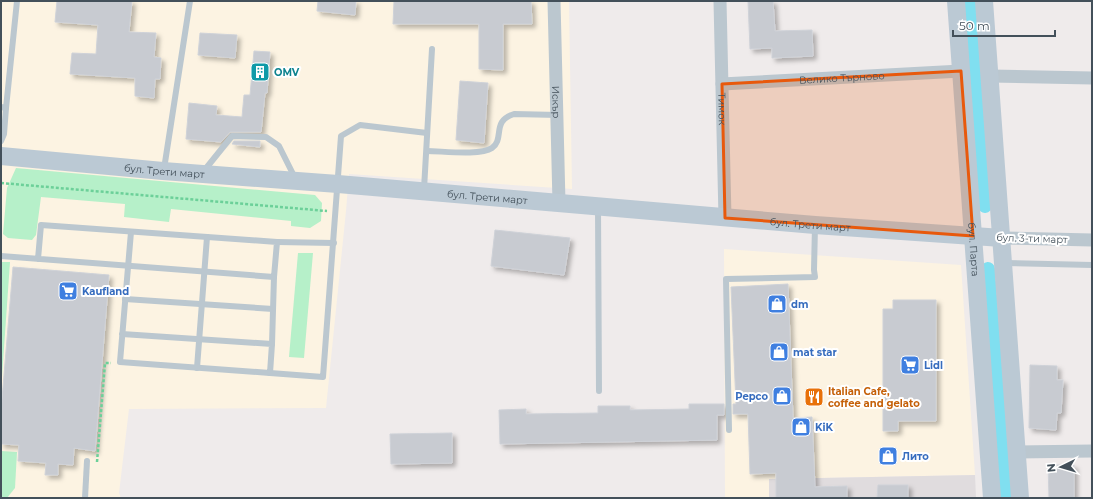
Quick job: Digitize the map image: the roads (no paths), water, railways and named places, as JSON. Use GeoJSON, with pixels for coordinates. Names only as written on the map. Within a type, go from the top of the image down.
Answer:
{"type":"FeatureCollection","features":[{"type":"Feature","properties":{"kind":"main road","name":"бул. Парта"},"geometry":{"type":"LineString","coordinates":[[956,1],[992,498]]}},
{"type":"Feature","properties":{"kind":"main road"},"geometry":{"type":"LineString","coordinates":[[984,1],[1020,498]]}},
{"type":"Feature","properties":{"kind":"main road","name":"бул. Трети март"},"geometry":{"type":"LineString","coordinates":[[1,156],[725,218],[973,236]]}},
{"type":"Feature","properties":{"kind":"main road","name":"бул. 3-ти март"},"geometry":{"type":"LineString","coordinates":[[973,236],[1002,238]]}},
{"type":"Feature","properties":{"kind":"street","name":"Искър"},"geometry":{"type":"LineString","coordinates":[[554,1],[559,203]]}},
{"type":"Feature","properties":{"kind":"street","name":"Тимок"},"geometry":{"type":"LineString","coordinates":[[720,1],[725,218]]}},
{"type":"Feature","properties":{"kind":"street","name":"Велико Търново"},"geometry":{"type":"LineString","coordinates":[[722,84],[961,71]]}},
{"type":"Feature","properties":{"kind":"street"},"geometry":{"type":"LineString","coordinates":[[990,76],[1092,78]]}},
{"type":"Feature","properties":{"kind":"street","name":"бул. 3-ти март"},"geometry":{"type":"LineString","coordinates":[[1002,238],[1092,240]]}},
{"type":"Feature","properties":{"kind":"street"},"geometry":{"type":"LineString","coordinates":[[1017,452],[1092,451]]}},
{"type":"Feature","properties":{"kind":"lane"},"geometry":{"type":"LineString","coordinates":[[1,141],[4,134],[3,108],[17,1]]}},
{"type":"Feature","properties":{"kind":"lane"},"geometry":{"type":"LineString","coordinates":[[163,171],[190,1]]}},
{"type":"Feature","properties":{"kind":"lane"},"geometry":{"type":"LineString","coordinates":[[424,192],[432,49]]}},
{"type":"Feature","properties":{"kind":"lane"},"geometry":{"type":"LineString","coordinates":[[427,151],[481,152],[492,148],[497,142],[501,124],[508,116],[514,114],[558,115]]}},
{"type":"Feature","properties":{"kind":"lane"},"geometry":{"type":"LineString","coordinates":[[131,232],[120,362],[323,377],[341,136],[360,125],[427,133]]}},
{"type":"Feature","properties":{"kind":"lane"},"geometry":{"type":"LineString","coordinates":[[202,173],[232,136],[266,137],[279,146],[297,181]]}},
{"type":"Feature","properties":{"kind":"lane"},"geometry":{"type":"LineString","coordinates":[[598,206],[599,390]]}},
{"type":"Feature","properties":{"kind":"lane"},"geometry":{"type":"LineString","coordinates":[[38,259],[41,225],[277,242],[334,243]]}},
{"type":"Feature","properties":{"kind":"lane"},"geometry":{"type":"LineString","coordinates":[[729,430],[726,279],[816,277],[814,270],[815,225]]}},
{"type":"Feature","properties":{"kind":"lane"},"geometry":{"type":"LineString","coordinates":[[197,368],[207,237]]}},
{"type":"Feature","properties":{"kind":"lane"},"geometry":{"type":"LineString","coordinates":[[270,373],[277,242]]}},
{"type":"Feature","properties":{"kind":"lane"},"geometry":{"type":"LineString","coordinates":[[1,256],[274,277]]}},
{"type":"Feature","properties":{"kind":"lane"},"geometry":{"type":"LineString","coordinates":[[1003,263],[1092,265]]}},
{"type":"Feature","properties":{"kind":"lane"},"geometry":{"type":"LineString","coordinates":[[125,299],[273,309]]}},
{"type":"Feature","properties":{"kind":"lane"},"geometry":{"type":"LineString","coordinates":[[122,334],[272,344]]}},
{"type":"Feature","properties":{"kind":"lane"},"geometry":{"type":"LineString","coordinates":[[85,498],[87,461]]}},
{"type":"Feature","properties":{"kind":"waterway"},"geometry":{"type":"LineString","coordinates":[[970,1],[985,206]]}},
{"type":"Feature","properties":{"kind":"waterway"},"geometry":{"type":"LineString","coordinates":[[988,269],[1005,498]]}},
{"type":"Feature","properties":{"kind":"place","name":"OMV"},"geometry":{"type":"Point","coordinates":[260,72]}},
{"type":"Feature","properties":{"kind":"place","name":"Kaufland"},"geometry":{"type":"Point","coordinates":[68,291]}},
{"type":"Feature","properties":{"kind":"place","name":"dm"},"geometry":{"type":"Point","coordinates":[777,304]}},
{"type":"Feature","properties":{"kind":"place","name":"mat star"},"geometry":{"type":"Point","coordinates":[779,352]}},
{"type":"Feature","properties":{"kind":"place","name":"Lidl"},"geometry":{"type":"Point","coordinates":[910,365]}},
{"type":"Feature","properties":{"kind":"place","name":"Pepco"},"geometry":{"type":"Point","coordinates":[782,396]}},
{"type":"Feature","properties":{"kind":"place","name":"Italian Cafe, coffee and gelato"},"geometry":{"type":"Point","coordinates":[814,397]}},
{"type":"Feature","properties":{"kind":"place","name":"KiK"},"geometry":{"type":"Point","coordinates":[801,427]}},
{"type":"Feature","properties":{"kind":"place","name":"Лито"},"geometry":{"type":"Point","coordinates":[888,456]}}]}
